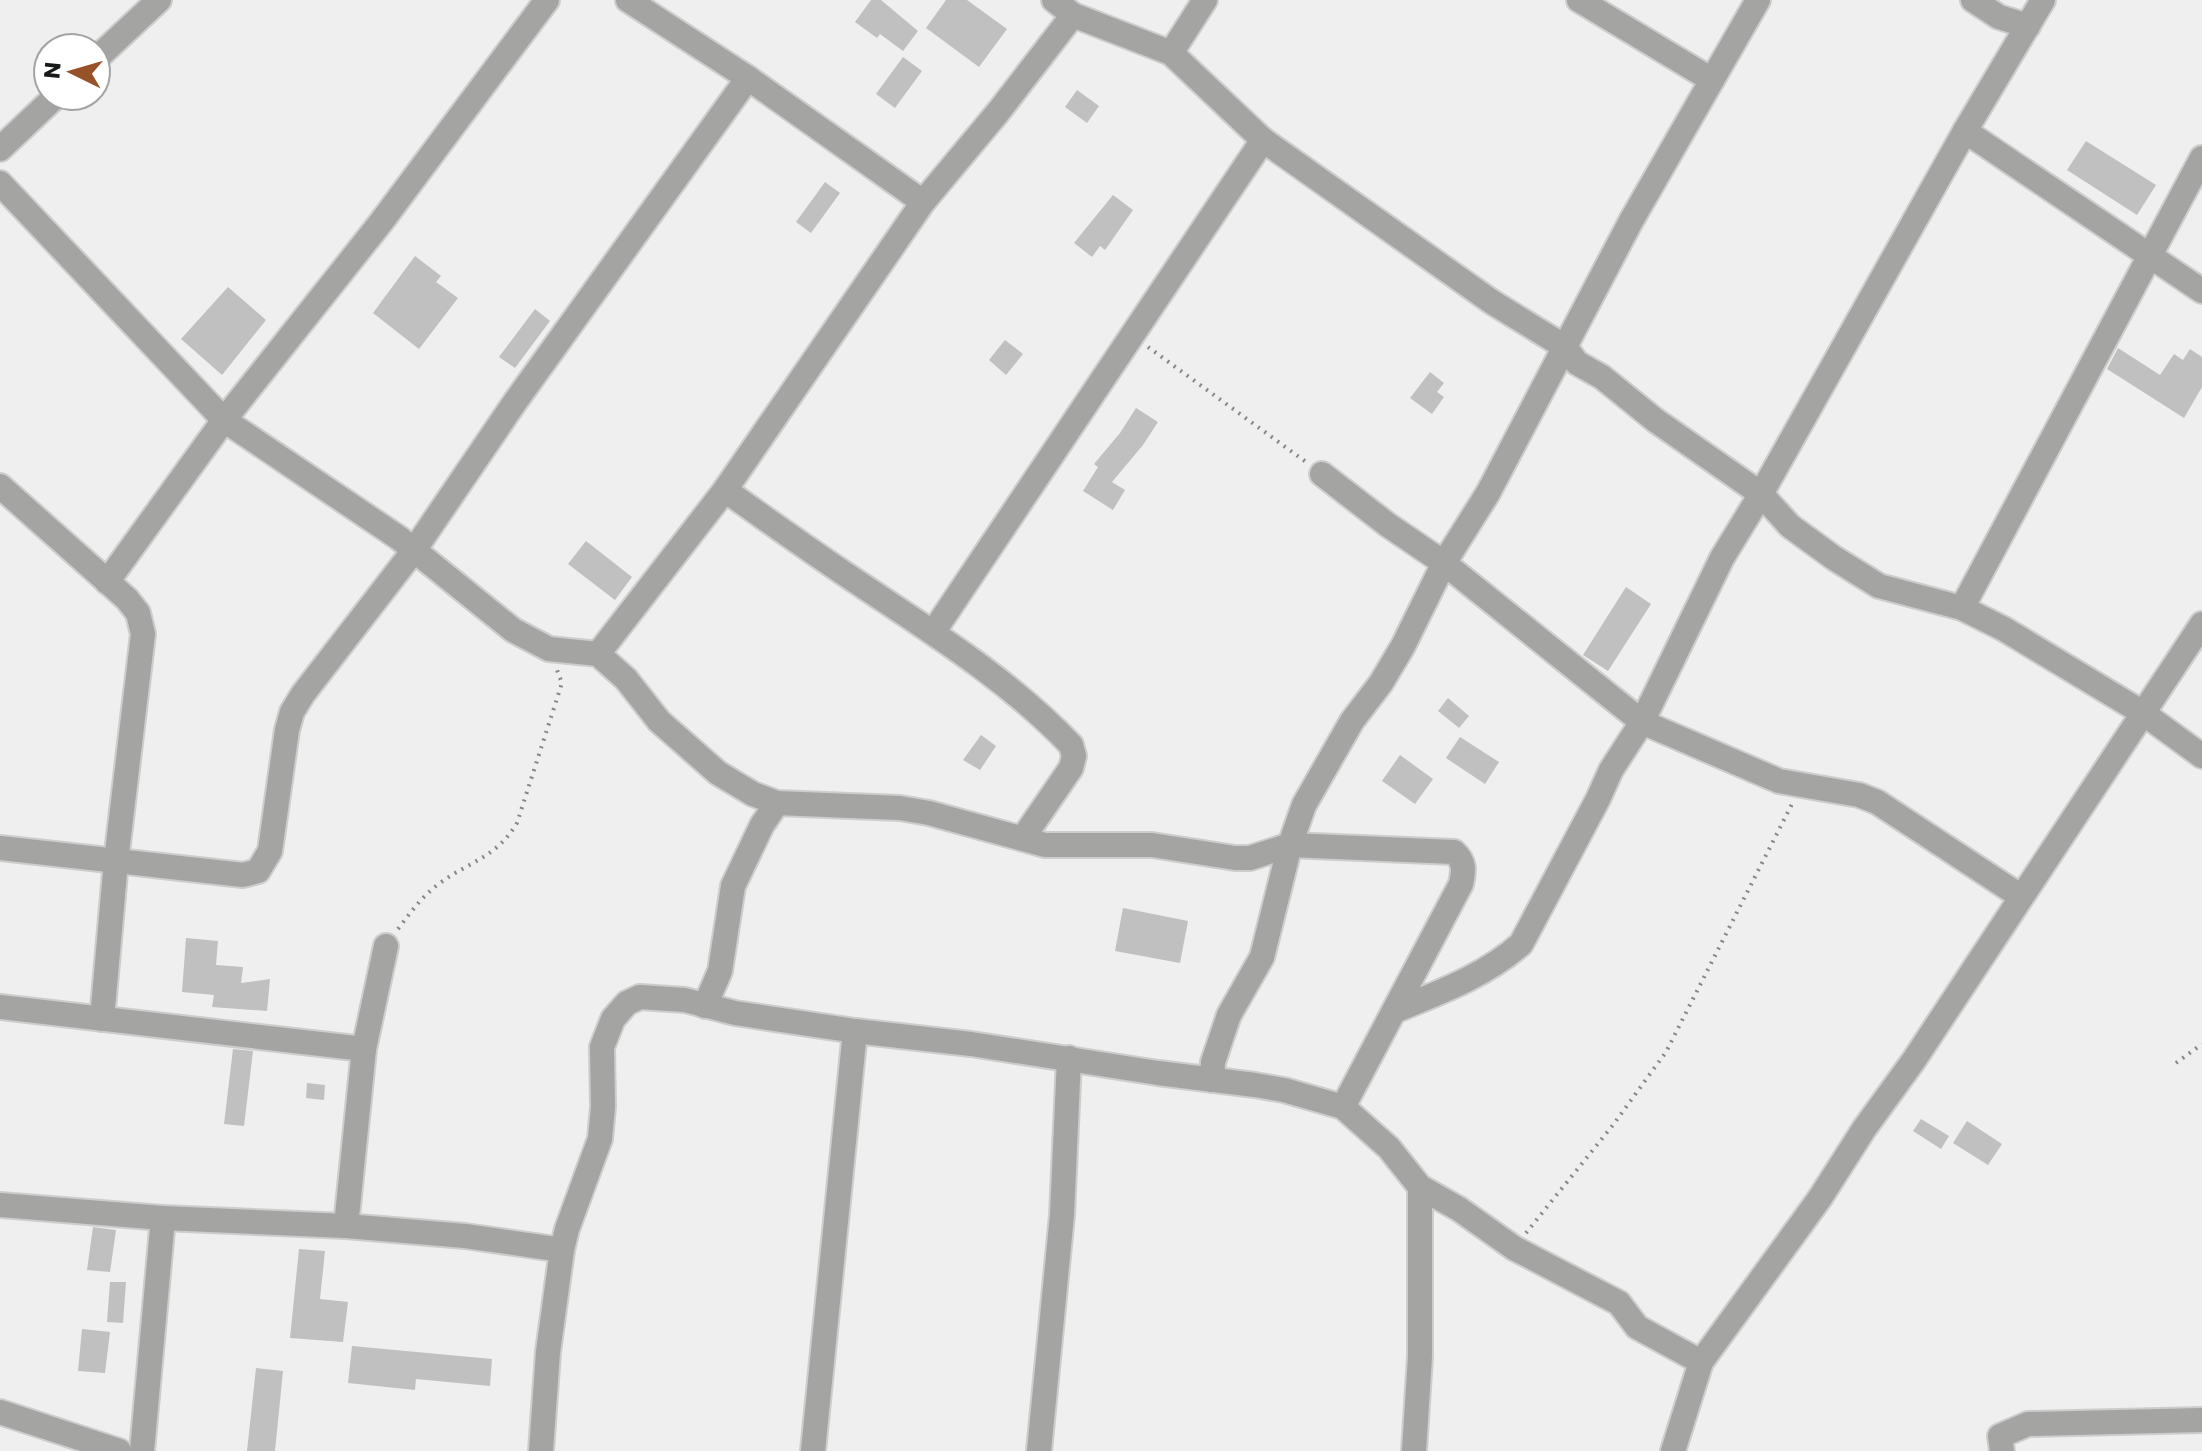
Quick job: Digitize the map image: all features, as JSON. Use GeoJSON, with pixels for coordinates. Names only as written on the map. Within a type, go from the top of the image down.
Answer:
{"type":"FeatureCollection","features":[{"type":"Feature","properties":{"kind":"street"},"geometry":{"type":"LineString","coordinates":[[112,44],[159,0]]}},
{"type":"Feature","properties":{"kind":"street"},"geometry":{"type":"LineString","coordinates":[[107,582],[224,420],[382,221],[547,0]]}},
{"type":"Feature","properties":{"kind":"street"},"geometry":{"type":"LineString","coordinates":[[628,0],[748,78],[923,202]]}},
{"type":"Feature","properties":{"kind":"street"},"geometry":{"type":"LineString","coordinates":[[1171,53],[1205,0]]}},
{"type":"Feature","properties":{"kind":"street"},"geometry":{"type":"LineString","coordinates":[[1579,0],[1712,80]]}},
{"type":"Feature","properties":{"kind":"street"},"geometry":{"type":"LineString","coordinates":[[1212,1080],[1213,1062],[1229,1015],[1266,947],[1290,845],[1304,805],[1321,772],[1403,646],[1444,563],[1488,493],[1631,221],[1758,0]]}},
{"type":"Feature","properties":{"kind":"street"},"geometry":{"type":"LineString","coordinates":[[1973,0],[1999,17],[2028,26]]}},
{"type":"Feature","properties":{"kind":"street"},"geometry":{"type":"LineString","coordinates":[[1394,1011],[1452,988],[1507,956],[1521,944],[1611,770],[1642,722],[1722,558],[2043,0]]}},
{"type":"Feature","properties":{"kind":"street"},"geometry":{"type":"LineString","coordinates":[[598,654],[725,490],[923,202],[999,111],[1064,8],[1171,53],[1263,140],[1492,302],[1565,347],[1577,363],[1602,377],[1655,420],[1761,494],[1790,526],[1879,586],[1962,608],[2042,651],[2143,713],[2202,756]]}},
{"type":"Feature","properties":{"kind":"street"},"geometry":{"type":"LineString","coordinates":[[0,848],[243,875],[258,871],[270,851],[292,712],[303,694],[415,549],[515,402],[748,78]]}},
{"type":"Feature","properties":{"kind":"street"},"geometry":{"type":"LineString","coordinates":[[0,149],[39,112]]}},
{"type":"Feature","properties":{"kind":"street"},"geometry":{"type":"LineString","coordinates":[[1965,131],[2202,291]]}},
{"type":"Feature","properties":{"kind":"street"},"geometry":{"type":"LineString","coordinates":[[934,631],[1263,140]]}},
{"type":"Feature","properties":{"kind":"street"},"geometry":{"type":"LineString","coordinates":[[1962,608],[2202,158]]}},
{"type":"Feature","properties":{"kind":"street"},"geometry":{"type":"LineString","coordinates":[[0,183],[224,420],[415,549],[513,630],[549,649],[598,654],[626,679],[659,721],[718,773],[753,794],[777,803],[900,808],[953,819],[1045,845],[1152,845],[1235,858],[1250,858],[1290,845],[1454,852],[1462,860],[1464,870],[1461,884],[1343,1107]]}},
{"type":"Feature","properties":{"kind":"street"},"geometry":{"type":"LineString","coordinates":[[1322,474],[1444,563],[1642,722],[1779,781],[1859,795],[1877,802],[2020,896]]}},
{"type":"Feature","properties":{"kind":"street"},"geometry":{"type":"LineString","coordinates":[[0,486],[127,599],[138,613],[143,634],[116,861],[102,1019]]}},
{"type":"Feature","properties":{"kind":"street"},"geometry":{"type":"LineString","coordinates":[[725,490],[850,578],[934,631],[1015,692],[1071,745],[1074,756],[1071,768],[1023,838]]}},
{"type":"Feature","properties":{"kind":"street"},"geometry":{"type":"LineString","coordinates":[[1673,1451],[1701,1362],[1820,1198],[1864,1129],[1914,1060],[2202,624]]}},
{"type":"Feature","properties":{"kind":"street"},"geometry":{"type":"LineString","coordinates":[[705,1006],[720,971],[733,886],[762,825],[777,803]]}},
{"type":"Feature","properties":{"kind":"street"},"geometry":{"type":"LineString","coordinates":[[346,1226],[364,1049],[386,946]]}},
{"type":"Feature","properties":{"kind":"street"},"geometry":{"type":"LineString","coordinates":[[541,1451],[548,1352],[562,1250],[600,1139],[602,1047],[613,1019],[627,1003],[640,997],[685,1000],[855,1031],[956,1042],[1284,1090],[1343,1107],[1389,1148],[1420,1187],[1459,1209],[1514,1248],[1619,1303],[1637,1327],[1701,1362]]}},
{"type":"Feature","properties":{"kind":"street"},"geometry":{"type":"LineString","coordinates":[[0,1007],[364,1049]]}},
{"type":"Feature","properties":{"kind":"street"},"geometry":{"type":"LineString","coordinates":[[813,1451],[855,1031]]}},
{"type":"Feature","properties":{"kind":"street"},"geometry":{"type":"LineString","coordinates":[[1039,1451],[1062,1215],[1069,1058]]}},
{"type":"Feature","properties":{"kind":"street"},"geometry":{"type":"LineString","coordinates":[[1414,1451],[1420,1356],[1420,1187]]}},
{"type":"Feature","properties":{"kind":"street"},"geometry":{"type":"LineString","coordinates":[[0,1205],[163,1218],[346,1226],[465,1236],[562,1250]]}},
{"type":"Feature","properties":{"kind":"street"},"geometry":{"type":"LineString","coordinates":[[142,1451],[163,1218]]}},
{"type":"Feature","properties":{"kind":"street"},"geometry":{"type":"LineString","coordinates":[[0,1412],[119,1451]]}},
{"type":"Feature","properties":{"kind":"street"},"geometry":{"type":"LineString","coordinates":[[2002,1451],[2000,1436],[2028,1424],[2202,1420]]}},
{"type":"Feature","properties":{"kind":"path"},"geometry":{"type":"LineString","coordinates":[[1133,336],[1322,474]]}},
{"type":"Feature","properties":{"kind":"path"},"geometry":{"type":"LineString","coordinates":[[386,946],[422,897],[443,881],[486,857],[506,840],[517,823],[562,683],[549,649]]}},
{"type":"Feature","properties":{"kind":"path"},"geometry":{"type":"LineString","coordinates":[[1514,1248],[1613,1125],[1666,1052],[1800,787]]}},
{"type":"Feature","properties":{"kind":"path"},"geometry":{"type":"LineString","coordinates":[[2176,1063],[2202,1044]]}},
{"type":"Feature","properties":{"kind":"building"},"geometry":{"type":"Polygon","coordinates":[[[871,0],[881,0],[918,31],[903,51],[880,34],[877,38],[855,22],[871,0]]]}},
{"type":"Feature","properties":{"kind":"building"},"geometry":{"type":"Polygon","coordinates":[[[946,0],[967,0],[1007,29],[979,67],[926,28],[946,0]]]}},
{"type":"Feature","properties":{"kind":"building"},"geometry":{"type":"Polygon","coordinates":[[[903,57],[922,71],[895,108],[876,94],[903,57]]]}},
{"type":"Feature","properties":{"kind":"building"},"geometry":{"type":"Polygon","coordinates":[[[1077,90],[1099,106],[1087,123],[1065,107],[1077,90]]]}},
{"type":"Feature","properties":{"kind":"building"},"geometry":{"type":"Polygon","coordinates":[[[2086,141],[2156,185],[2137,215],[2067,170],[2086,141]]]}},
{"type":"Feature","properties":{"kind":"building"},"geometry":{"type":"Polygon","coordinates":[[[825,182],[840,193],[811,233],[796,222],[825,182]]]}},
{"type":"Feature","properties":{"kind":"building"},"geometry":{"type":"Polygon","coordinates":[[[1113,195],[1133,210],[1105,250],[1100,246],[1092,257],[1074,243],[1113,195]]]}},
{"type":"Feature","properties":{"kind":"building"},"geometry":{"type":"Polygon","coordinates":[[[415,256],[441,276],[436,282],[458,298],[419,349],[373,313],[415,256]]]}},
{"type":"Feature","properties":{"kind":"building"},"geometry":{"type":"Polygon","coordinates":[[[228,287],[266,320],[222,375],[181,339],[228,287]]]}},
{"type":"Feature","properties":{"kind":"building"},"geometry":{"type":"Polygon","coordinates":[[[535,309],[550,321],[515,368],[499,357],[535,309]]]}},
{"type":"Feature","properties":{"kind":"building"},"geometry":{"type":"Polygon","coordinates":[[[1005,340],[1023,354],[1006,375],[989,360],[1005,340]]]}},
{"type":"Feature","properties":{"kind":"building"},"geometry":{"type":"Polygon","coordinates":[[[2118,348],[2160,375],[2174,354],[2183,360],[2190,349],[2202,357],[2202,387],[2184,418],[2107,369],[2118,348]]]}},
{"type":"Feature","properties":{"kind":"building"},"geometry":{"type":"Polygon","coordinates":[[[1430,372],[1444,383],[1437,392],[1444,397],[1432,414],[1410,398],[1430,372]]]}},
{"type":"Feature","properties":{"kind":"building"},"geometry":{"type":"Polygon","coordinates":[[[1136,408],[1158,422],[1112,482],[1125,490],[1113,510],[1083,491],[1098,467],[1094,464],[1136,408]]]}},
{"type":"Feature","properties":{"kind":"building"},"geometry":{"type":"Polygon","coordinates":[[[586,541],[632,577],[615,600],[568,564],[586,541]]]}},
{"type":"Feature","properties":{"kind":"building"},"geometry":{"type":"Polygon","coordinates":[[[1626,587],[1651,604],[1608,671],[1583,655],[1626,587]]]}},
{"type":"Feature","properties":{"kind":"building"},"geometry":{"type":"Polygon","coordinates":[[[1448,698],[1469,716],[1459,728],[1438,711],[1448,698]]]}},
{"type":"Feature","properties":{"kind":"building"},"geometry":{"type":"Polygon","coordinates":[[[981,735],[996,746],[980,770],[963,760],[981,735]]]}},
{"type":"Feature","properties":{"kind":"building"},"geometry":{"type":"Polygon","coordinates":[[[1460,737],[1499,762],[1485,784],[1446,758],[1460,737]]]}},
{"type":"Feature","properties":{"kind":"building"},"geometry":{"type":"Polygon","coordinates":[[[1400,755],[1433,779],[1415,804],[1382,781],[1400,755]]]}},
{"type":"Feature","properties":{"kind":"building"},"geometry":{"type":"Polygon","coordinates":[[[1123,908],[1188,921],[1180,963],[1115,951],[1123,908]]]}},
{"type":"Feature","properties":{"kind":"building"},"geometry":{"type":"Polygon","coordinates":[[[186,938],[218,941],[216,965],[243,967],[241,983],[270,979],[267,1011],[212,1007],[214,995],[182,992],[186,938]]]}},
{"type":"Feature","properties":{"kind":"building"},"geometry":{"type":"Polygon","coordinates":[[[233,1049],[253,1051],[244,1126],[224,1124],[233,1049]]]}},
{"type":"Feature","properties":{"kind":"building"},"geometry":{"type":"Polygon","coordinates":[[[307,1083],[325,1085],[324,1100],[306,1098],[307,1083]]]}},
{"type":"Feature","properties":{"kind":"building"},"geometry":{"type":"Polygon","coordinates":[[[1921,1119],[1949,1136],[1941,1149],[1913,1131],[1921,1119]]]}},
{"type":"Feature","properties":{"kind":"building"},"geometry":{"type":"Polygon","coordinates":[[[1967,1121],[2002,1144],[1988,1165],[1953,1143],[1967,1121]]]}},
{"type":"Feature","properties":{"kind":"building"},"geometry":{"type":"Polygon","coordinates":[[[93,1227],[116,1230],[110,1272],[87,1270],[93,1227]]]}},
{"type":"Feature","properties":{"kind":"building"},"geometry":{"type":"Polygon","coordinates":[[[299,1249],[325,1251],[320,1299],[348,1302],[343,1342],[290,1338],[299,1249]]]}},
{"type":"Feature","properties":{"kind":"building"},"geometry":{"type":"Polygon","coordinates":[[[110,1282],[126,1282],[123,1323],[107,1322],[110,1282]]]}},
{"type":"Feature","properties":{"kind":"building"},"geometry":{"type":"Polygon","coordinates":[[[82,1329],[110,1332],[105,1373],[78,1371],[82,1329]]]}},
{"type":"Feature","properties":{"kind":"building"},"geometry":{"type":"Polygon","coordinates":[[[352,1346],[492,1359],[490,1386],[416,1379],[415,1390],[348,1383],[352,1346]]]}},
{"type":"Feature","properties":{"kind":"building"},"geometry":{"type":"Polygon","coordinates":[[[256,1368],[283,1371],[275,1451],[247,1451],[256,1368]]]}}]}
